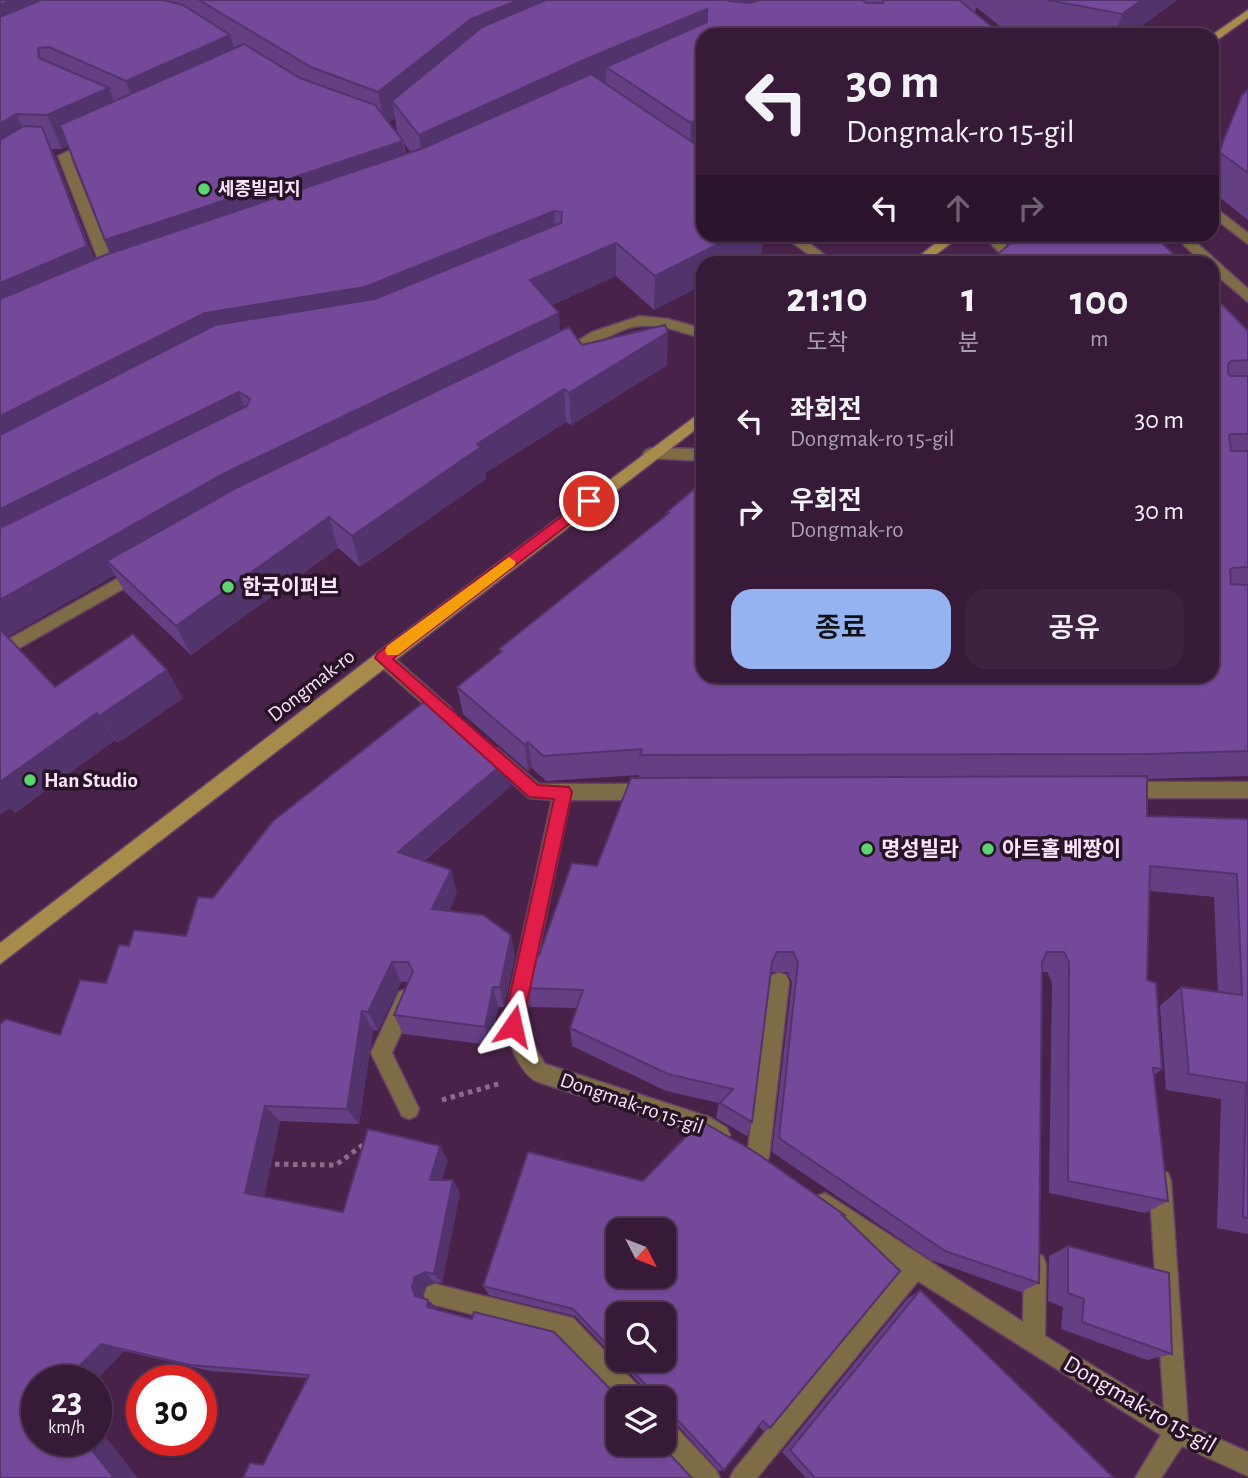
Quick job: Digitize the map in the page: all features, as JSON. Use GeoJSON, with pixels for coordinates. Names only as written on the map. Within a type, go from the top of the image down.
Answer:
{"type":"FeatureCollection","features":[{"type":"Feature","properties":{"kind":"main road"},"geometry":{"type":"LineString","coordinates":[[1219,35],[1248,13]]}},
{"type":"Feature","properties":{"kind":"main road"},"geometry":{"type":"LineString","coordinates":[[926,256],[946,242]]}},
{"type":"Feature","properties":{"kind":"main road","name":"Dongmak-ro"},"geometry":{"type":"LineString","coordinates":[[0,955],[383,658],[696,421]]}},
{"type":"Feature","properties":{"kind":"street"},"geometry":{"type":"LineString","coordinates":[[102,140],[57,155],[114,283]]}},
{"type":"Feature","properties":{"kind":"street"},"geometry":{"type":"LineString","coordinates":[[1219,215],[1248,240]]}},
{"type":"Feature","properties":{"kind":"street"},"geometry":{"type":"LineString","coordinates":[[798,242],[818,256]]}},
{"type":"Feature","properties":{"kind":"street"},"geometry":{"type":"LineString","coordinates":[[996,242],[1011,256]]}},
{"type":"Feature","properties":{"kind":"street"},"geometry":{"type":"LineString","coordinates":[[1187,242],[1202,256]]}},
{"type":"Feature","properties":{"kind":"street"},"geometry":{"type":"LineString","coordinates":[[1219,271],[1248,297]]}},
{"type":"Feature","properties":{"kind":"street"},"geometry":{"type":"LineString","coordinates":[[548,363],[578,344],[635,321],[696,331]]}},
{"type":"Feature","properties":{"kind":"street"},"geometry":{"type":"LineString","coordinates":[[651,454],[696,456]]}},
{"type":"Feature","properties":{"kind":"street"},"geometry":{"type":"LineString","coordinates":[[0,652],[150,565]]}},
{"type":"Feature","properties":{"kind":"street"},"geometry":{"type":"LineString","coordinates":[[383,658],[454,721]]}},
{"type":"Feature","properties":{"kind":"street"},"geometry":{"type":"LineString","coordinates":[[474,738],[535,792],[661,792]]}},
{"type":"Feature","properties":{"kind":"street"},"geometry":{"type":"LineString","coordinates":[[1108,790],[1248,790]]}},
{"type":"Feature","properties":{"kind":"street","name":"Dongmak-ro 15-gil"},"geometry":{"type":"LineString","coordinates":[[564,792],[513,1026],[524,1053],[538,1072],[702,1124],[764,1161],[779,982]]}},
{"type":"Feature","properties":{"kind":"street"},"geometry":{"type":"LineString","coordinates":[[409,992],[381,1053],[409,1109]]}},
{"type":"Feature","properties":{"kind":"street"},"geometry":{"type":"LineString","coordinates":[[1147,1478],[1177,1432],[1158,1156]]}},
{"type":"Feature","properties":{"kind":"street","name":"Dongmak-ro 15-gil"},"geometry":{"type":"LineString","coordinates":[[804,1188],[916,1267],[1177,1432],[1248,1464]]}},
{"type":"Feature","properties":{"kind":"street"},"geometry":{"type":"LineString","coordinates":[[1034,1341],[1035,1244]]}},
{"type":"Feature","properties":{"kind":"street"},"geometry":{"type":"LineString","coordinates":[[742,1478],[916,1267]]}},
{"type":"Feature","properties":{"kind":"street"},"geometry":{"type":"LineString","coordinates":[[435,1295],[565,1325],[623,1386]]}},
{"type":"Feature","properties":{"kind":"street"},"geometry":{"type":"LineString","coordinates":[[676,1444],[708,1478]]}},
{"type":"Feature","properties":{"kind":"path"},"geometry":{"type":"LineString","coordinates":[[256,1164],[336,1165],[409,1109],[538,1072]]}},
{"type":"Feature","properties":{"kind":"building"},"geometry":{"type":"Polygon","coordinates":[[[41,0],[163,0],[183,5],[230,35],[126,81],[49,47],[38,48],[39,58],[109,88],[47,115],[16,114],[0,124],[0,17],[41,0]]]}},
{"type":"Feature","properties":{"kind":"building"},"geometry":{"type":"Polygon","coordinates":[[[199,0],[518,0],[471,19],[378,92],[311,67],[199,0]]]}},
{"type":"Feature","properties":{"kind":"building"},"geometry":{"type":"Polygon","coordinates":[[[546,0],[730,0],[750,3],[760,0],[863,0],[866,3],[883,3],[883,0],[959,0],[993,28],[696,28],[696,120],[691,123],[606,67],[707,22],[707,9],[586,59],[419,135],[392,101],[482,27],[546,0]]]}},
{"type":"Feature","properties":{"kind":"building"},"geometry":{"type":"Polygon","coordinates":[[[1048,0],[1142,0],[1122,14],[1048,0]]]}},
{"type":"Feature","properties":{"kind":"building"},"geometry":{"type":"Polygon","coordinates":[[[244,44],[300,78],[375,105],[403,141],[105,240],[60,125],[244,44]]]}},
{"type":"Feature","properties":{"kind":"building"},"geometry":{"type":"Polygon","coordinates":[[[591,74],[696,145],[696,242],[722,242],[655,276],[616,243],[530,280],[559,313],[223,474],[0,600],[0,528],[247,406],[250,399],[239,392],[0,509],[0,435],[215,325],[375,299],[561,223],[562,212],[554,211],[365,287],[205,313],[0,416],[0,299],[105,255],[421,149],[591,74]]]}},
{"type":"Feature","properties":{"kind":"building"},"geometry":{"type":"Polygon","coordinates":[[[1248,90],[1248,173],[1219,152],[1242,95],[1248,90]]]}},
{"type":"Feature","properties":{"kind":"building"},"geometry":{"type":"Polygon","coordinates":[[[24,126],[42,127],[87,246],[0,283],[0,140],[24,126]]]}},
{"type":"Feature","properties":{"kind":"building"},"geometry":{"type":"Polygon","coordinates":[[[1012,242],[1161,242],[1175,256],[995,256],[1012,242]]]}},
{"type":"Feature","properties":{"kind":"building"},"geometry":{"type":"Polygon","coordinates":[[[1219,301],[1248,331],[1248,360],[1231,361],[1228,364],[1228,374],[1248,376],[1248,434],[1229,436],[1231,451],[1248,451],[1248,567],[1230,570],[1231,584],[1248,585],[1248,751],[1148,754],[640,755],[642,749],[543,756],[528,742],[525,745],[457,687],[502,651],[499,649],[669,513],[667,512],[696,488],[696,683],[1219,683],[1219,301]]]}},
{"type":"Feature","properties":{"kind":"building"},"geometry":{"type":"Polygon","coordinates":[[[665,325],[668,332],[569,393],[564,389],[477,444],[481,447],[352,536],[329,517],[176,626],[107,561],[238,487],[569,327],[582,345],[665,325]]]}},
{"type":"Feature","properties":{"kind":"building"},"geometry":{"type":"Polygon","coordinates":[[[0,629],[55,687],[133,634],[167,670],[99,716],[97,713],[0,782],[0,629]]]}},
{"type":"Feature","properties":{"kind":"building"},"geometry":{"type":"Polygon","coordinates":[[[429,698],[436,704],[440,701],[507,760],[398,852],[451,870],[432,909],[483,915],[511,935],[500,987],[493,987],[485,1027],[394,1015],[413,971],[408,962],[392,962],[368,1012],[362,1011],[347,1109],[265,1106],[245,1193],[343,1212],[368,1129],[440,1146],[430,1180],[453,1180],[434,1274],[425,1272],[415,1277],[412,1287],[415,1296],[428,1300],[427,1307],[472,1319],[474,1312],[554,1332],[607,1386],[606,1456],[671,1456],[692,1478],[243,1478],[250,1463],[263,1465],[309,1375],[217,1367],[217,1365],[190,1365],[101,1344],[81,1365],[21,1365],[21,1456],[97,1456],[114,1478],[0,1478],[0,1024],[6,1019],[60,1035],[80,980],[106,983],[119,945],[129,946],[134,930],[186,936],[198,897],[213,898],[273,821],[429,698]]]}},
{"type":"Feature","properties":{"kind":"building"},"geometry":{"type":"Polygon","coordinates":[[[1147,776],[1147,816],[1248,819],[1248,1218],[1243,1217],[1246,1083],[1189,1074],[1181,987],[1242,995],[1237,874],[1150,866],[1147,980],[1156,983],[1162,1069],[1153,1068],[1168,1201],[1068,1181],[1069,962],[1064,952],[1047,952],[1042,962],[1039,1283],[945,1251],[779,1138],[798,962],[793,952],[777,952],[772,962],[752,1122],[720,1103],[733,1089],[668,1074],[570,1028],[583,990],[526,988],[534,951],[539,955],[572,863],[597,866],[631,778],[1147,776]]]}},
{"type":"Feature","properties":{"kind":"building"},"geometry":{"type":"Polygon","coordinates":[[[701,1121],[755,1152],[846,1216],[841,1214],[900,1271],[770,1428],[763,1421],[724,1470],[676,1418],[676,1386],[646,1386],[634,1372],[676,1372],[676,1302],[606,1302],[606,1343],[573,1309],[483,1286],[528,1152],[643,1181],[701,1121]]]}},
{"type":"Feature","properties":{"kind":"building"},"geometry":{"type":"Polygon","coordinates":[[[1068,1246],[1169,1273],[1172,1354],[1082,1322],[1084,1299],[1068,1293],[1068,1246]]]}},
{"type":"Feature","properties":{"kind":"building"},"geometry":{"type":"Polygon","coordinates":[[[920,1290],[1114,1478],[815,1478],[790,1450],[920,1290]]]}},
{"type":"Feature","properties":{"kind":"slow traffic"},"geometry":{"type":"LineString","coordinates":[[392,651],[509,562]]}},
{"type":"Feature","properties":{"kind":"place","name":"세종빌리지"},"geometry":{"type":"Point","coordinates":[204,189]}},
{"type":"Feature","properties":{"kind":"place","name":"한국이퍼브"},"geometry":{"type":"Point","coordinates":[228,587]}},
{"type":"Feature","properties":{"kind":"place","name":"Han Studio"},"geometry":{"type":"Point","coordinates":[30,780]}},
{"type":"Feature","properties":{"kind":"place","name":"명성빌라"},"geometry":{"type":"Point","coordinates":[867,849]}},
{"type":"Feature","properties":{"kind":"place","name":"아트홀 베짱이"},"geometry":{"type":"Point","coordinates":[988,849]}},
{"type":"Feature","properties":{"kind":"route"},"geometry":{"type":"LineString","coordinates":[[513,1026],[564,792],[535,792],[383,658],[589,501]]}}]}
